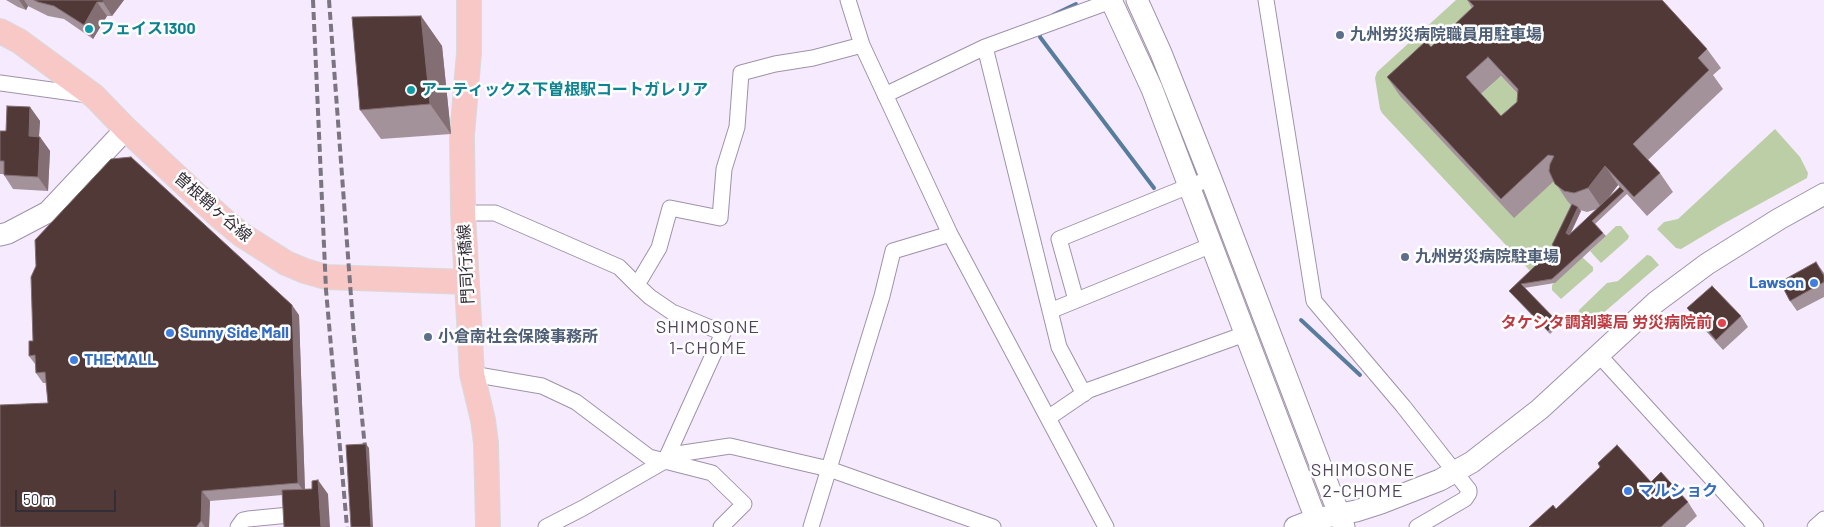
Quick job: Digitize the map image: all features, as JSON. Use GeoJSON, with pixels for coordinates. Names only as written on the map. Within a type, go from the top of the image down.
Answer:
{"type":"FeatureCollection","features":[{"type":"Feature","properties":{"kind":"main road","name":"門司行橋線"},"geometry":{"type":"LineString","coordinates":[[469,0],[469,53],[462,135],[463,213],[472,374],[484,420],[486,443],[488,527]]}},
{"type":"Feature","properties":{"kind":"main road","name":"曽根鞘ヶ谷線"},"geometry":{"type":"LineString","coordinates":[[0,31],[20,41],[94,96],[219,216],[242,235],[286,263],[326,277],[467,282]]}},
{"type":"Feature","properties":{"kind":"street"},"geometry":{"type":"LineString","coordinates":[[848,0],[862,45],[950,234],[1106,527]]}},
{"type":"Feature","properties":{"kind":"street"},"geometry":{"type":"LineString","coordinates":[[885,95],[985,47],[1113,0],[1152,90],[1318,523]]}},
{"type":"Feature","properties":{"kind":"street"},"geometry":{"type":"LineString","coordinates":[[1137,0],[1161,53],[1211,178],[1341,521]]}},
{"type":"Feature","properties":{"kind":"street"},"geometry":{"type":"LineString","coordinates":[[1266,0],[1314,301],[1403,406],[1469,490],[1468,496],[1417,527]]}},
{"type":"Feature","properties":{"kind":"street"},"geometry":{"type":"LineString","coordinates":[[638,284],[659,248],[670,208],[720,218],[724,169],[737,127],[741,73],[862,45]]}},
{"type":"Feature","properties":{"kind":"street"},"geometry":{"type":"LineString","coordinates":[[985,47],[1059,347],[1084,394]]}},
{"type":"Feature","properties":{"kind":"street"},"geometry":{"type":"LineString","coordinates":[[0,83],[94,96]]}},
{"type":"Feature","properties":{"kind":"street"},"geometry":{"type":"LineString","coordinates":[[0,234],[8,233],[48,212],[126,128]]}},
{"type":"Feature","properties":{"kind":"street"},"geometry":{"type":"LineString","coordinates":[[1076,300],[1059,239],[1211,178]]}},
{"type":"Feature","properties":{"kind":"street"},"geometry":{"type":"LineString","coordinates":[[1295,527],[1341,521],[1356,511],[1440,480],[1472,462],[1510,434],[1554,397],[1656,302],[1707,264],[1779,219],[1824,194]]}},
{"type":"Feature","properties":{"kind":"street"},"geometry":{"type":"LineString","coordinates":[[463,213],[495,213],[620,267],[650,297],[672,312],[723,333],[665,461]]}},
{"type":"Feature","properties":{"kind":"street"},"geometry":{"type":"LineString","coordinates":[[811,527],[882,296],[893,251],[950,234]]}},
{"type":"Feature","properties":{"kind":"street"},"geometry":{"type":"LineString","coordinates":[[1050,311],[1212,246]]}},
{"type":"Feature","properties":{"kind":"street"},"geometry":{"type":"LineString","coordinates":[[1048,418],[1089,390],[1245,334]]}},
{"type":"Feature","properties":{"kind":"street"},"geometry":{"type":"LineString","coordinates":[[1598,354],[1756,527]]}},
{"type":"Feature","properties":{"kind":"street"},"geometry":{"type":"LineString","coordinates":[[472,374],[542,386],[576,402],[650,457],[712,473],[744,504],[722,527]]}},
{"type":"Feature","properties":{"kind":"street"},"geometry":{"type":"LineString","coordinates":[[546,527],[677,454],[730,446],[829,469],[993,527]]}},
{"type":"Feature","properties":{"kind":"street"},"geometry":{"type":"LineString","coordinates":[[238,527],[243,520],[300,514],[308,519],[311,527]]}},
{"type":"Feature","properties":{"kind":"street"},"geometry":{"type":"LineString","coordinates":[[1815,527],[1824,519]]}},
{"type":"Feature","properties":{"kind":"green space"},"geometry":{"type":"Polygon","coordinates":[[[1456,0],[1494,0],[1444,65],[1561,174],[1568,202],[1575,208],[1555,248],[1533,274],[1380,109],[1375,78],[1377,72],[1456,0]]]}},
{"type":"Feature","properties":{"kind":"green space"},"geometry":{"type":"Polygon","coordinates":[[[1501,76],[1531,108],[1515,135],[1479,96],[1501,76]]]}},
{"type":"Feature","properties":{"kind":"green space"},"geometry":{"type":"Polygon","coordinates":[[[1775,129],[1800,157],[1808,173],[1807,178],[1681,249],[1676,248],[1657,229],[1664,222],[1678,219],[1775,129]]]}},
{"type":"Feature","properties":{"kind":"green space"},"geometry":{"type":"Polygon","coordinates":[[[1616,226],[1621,226],[1629,236],[1628,239],[1601,263],[1590,251],[1616,226]]]}},
{"type":"Feature","properties":{"kind":"green space"},"geometry":{"type":"Polygon","coordinates":[[[1647,255],[1651,256],[1659,265],[1587,327],[1578,318],[1579,310],[1607,283],[1618,281],[1647,255]]]}},
{"type":"Feature","properties":{"kind":"green space"},"geometry":{"type":"Polygon","coordinates":[[[1582,257],[1593,267],[1593,271],[1561,299],[1552,290],[1552,285],[1582,257]]]}},
{"type":"Feature","properties":{"kind":"building"},"geometry":{"type":"Polygon","coordinates":[[[34,0],[104,0],[103,2],[97,2],[84,25],[54,6],[34,0]]]}},
{"type":"Feature","properties":{"kind":"building"},"geometry":{"type":"Polygon","coordinates":[[[1468,0],[1662,0],[1707,49],[1698,58],[1709,70],[1633,144],[1660,173],[1634,197],[1605,166],[1588,188],[1574,193],[1564,191],[1555,184],[1549,171],[1554,156],[1548,155],[1501,199],[1387,77],[1426,41],[1431,47],[1474,6],[1468,0]],[[1488,57],[1466,77],[1501,116],[1517,102],[1518,89],[1488,57]]]}},
{"type":"Feature","properties":{"kind":"building"},"geometry":{"type":"Polygon","coordinates":[[[421,16],[430,104],[360,110],[352,17],[421,16]]]}},
{"type":"Feature","properties":{"kind":"building"},"geometry":{"type":"Polygon","coordinates":[[[7,106],[30,107],[29,136],[40,137],[38,177],[4,175],[4,161],[0,161],[0,131],[6,131],[7,106]]]}},
{"type":"Feature","properties":{"kind":"building","name":"Sunny Side Mall"},"geometry":{"type":"Polygon","coordinates":[[[131,157],[292,305],[298,483],[202,491],[201,521],[196,527],[0,527],[0,405],[48,403],[45,372],[36,373],[35,355],[29,356],[29,341],[33,341],[31,277],[36,266],[35,240],[111,159],[131,157]]]}},
{"type":"Feature","properties":{"kind":"building"},"geometry":{"type":"Polygon","coordinates":[[[1620,187],[1624,191],[1592,221],[1603,233],[1552,279],[1521,284],[1557,321],[1548,331],[1509,291],[1555,247],[1552,245],[1572,204],[1578,207],[1566,233],[1569,235],[1620,187]]]}},
{"type":"Feature","properties":{"kind":"building"},"geometry":{"type":"Polygon","coordinates":[[[1816,262],[1824,276],[1824,282],[1790,301],[1780,282],[1816,262]]]}},
{"type":"Feature","properties":{"kind":"building","name":"タケシタ調剤薬局 労災病院前"},"geometry":{"type":"Polygon","coordinates":[[[1712,286],[1741,316],[1716,340],[1687,308],[1712,286]]]}},
{"type":"Feature","properties":{"kind":"building"},"geometry":{"type":"Polygon","coordinates":[[[366,444],[371,527],[351,527],[346,445],[366,444]]]}},
{"type":"Feature","properties":{"kind":"building","name":"マルショク"},"geometry":{"type":"Polygon","coordinates":[[[1617,445],[1651,482],[1661,472],[1688,502],[1661,527],[1529,527],[1553,505],[1556,509],[1600,467],[1598,463],[1617,445]]]}},
{"type":"Feature","properties":{"kind":"building"},"geometry":{"type":"Polygon","coordinates":[[[318,480],[321,527],[284,527],[282,490],[312,489],[312,481],[318,480]]]}},
{"type":"Feature","properties":{"kind":"waterway"},"geometry":{"type":"LineString","coordinates":[[1053,15],[1076,4]]}},
{"type":"Feature","properties":{"kind":"waterway"},"geometry":{"type":"LineString","coordinates":[[1040,31],[1040,37],[1154,188]]}},
{"type":"Feature","properties":{"kind":"waterway"},"geometry":{"type":"LineString","coordinates":[[1301,320],[1360,375]]}},
{"type":"Feature","properties":{"kind":"railway"},"geometry":{"type":"LineString","coordinates":[[313,0],[326,290],[347,527]]}},
{"type":"Feature","properties":{"kind":"railway"},"geometry":{"type":"LineString","coordinates":[[329,0],[354,337],[366,458]]}},
{"type":"Feature","properties":{"kind":"place","name":"フェイス1300"},"geometry":{"type":"Point","coordinates":[89,29]}},
{"type":"Feature","properties":{"kind":"place","name":"九州労災病院職員用駐車場"},"geometry":{"type":"Point","coordinates":[1340,35]}},
{"type":"Feature","properties":{"kind":"place","name":"アーティックス下曽根駅コートガレリア"},"geometry":{"type":"Point","coordinates":[411,90]}},
{"type":"Feature","properties":{"kind":"place","name":"九州労災病院駐車場"},"geometry":{"type":"Point","coordinates":[1405,257]}},
{"type":"Feature","properties":{"kind":"place","name":"Lawson"},"geometry":{"type":"Point","coordinates":[1814,283]}},
{"type":"Feature","properties":{"kind":"place","name":"タケシタ調剤薬局 労災病院前"},"geometry":{"type":"Point","coordinates":[1722,323]}},
{"type":"Feature","properties":{"kind":"place","name":"Sunny Side Mall"},"geometry":{"type":"Point","coordinates":[170,333]}},
{"type":"Feature","properties":{"kind":"place","name":"小倉南社会保険事務所"},"geometry":{"type":"Point","coordinates":[428,337]}},
{"type":"Feature","properties":{"kind":"place","name":"THE MALL"},"geometry":{"type":"Point","coordinates":[74,360]}},
{"type":"Feature","properties":{"kind":"place","name":"マルショク"},"geometry":{"type":"Point","coordinates":[1628,491]}},
{"type":"Feature","properties":{"kind":"district","name":"SHIMOSONE 1-CHOME"},"geometry":{"type":"Point","coordinates":[708,337]}},
{"type":"Feature","properties":{"kind":"district","name":"SHIMOSONE 2-CHOME"},"geometry":{"type":"Point","coordinates":[1363,480]}}]}
